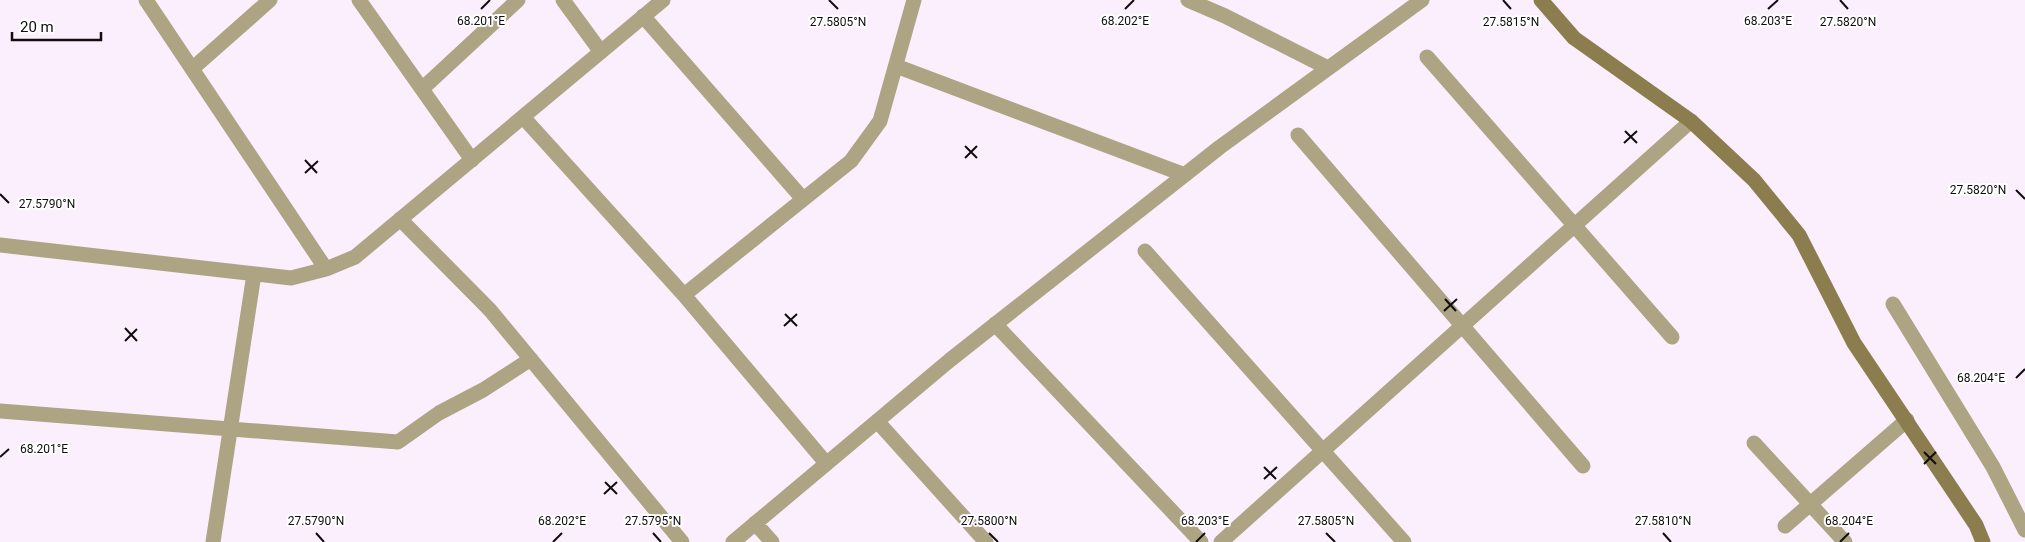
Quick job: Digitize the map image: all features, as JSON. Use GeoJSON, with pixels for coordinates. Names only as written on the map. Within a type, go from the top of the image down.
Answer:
{"type":"FeatureCollection","features":[{"type":"Feature","properties":{"kind":"street"},"geometry":{"type":"LineString","coordinates":[[146,0],[326,270]]}},
{"type":"Feature","properties":{"kind":"street"},"geometry":{"type":"LineString","coordinates":[[192,69],[270,0]]}},
{"type":"Feature","properties":{"kind":"street"},"geometry":{"type":"LineString","coordinates":[[359,0],[472,160]]}},
{"type":"Feature","properties":{"kind":"street"},"geometry":{"type":"LineString","coordinates":[[422,89],[518,0]]}},
{"type":"Feature","properties":{"kind":"street"},"geometry":{"type":"LineString","coordinates":[[563,0],[601,52]]}},
{"type":"Feature","properties":{"kind":"street"},"geometry":{"type":"LineString","coordinates":[[0,244],[291,278],[326,270],[355,257],[663,0]]}},
{"type":"Feature","properties":{"kind":"street"},"geometry":{"type":"LineString","coordinates":[[684,296],[851,161],[880,121],[914,0]]}},
{"type":"Feature","properties":{"kind":"street"},"geometry":{"type":"LineString","coordinates":[[1188,0],[1328,68]]}},
{"type":"Feature","properties":{"kind":"street"},"geometry":{"type":"LineString","coordinates":[[733,542],[995,324],[1220,147],[1422,0]]}},
{"type":"Feature","properties":{"kind":"street"},"geometry":{"type":"LineString","coordinates":[[1541,0],[1574,38],[1691,120],[1754,180],[1799,235],[1854,343],[1976,525],[1983,542]]}},
{"type":"Feature","properties":{"kind":"street"},"geometry":{"type":"LineString","coordinates":[[643,16],[803,199]]}},
{"type":"Feature","properties":{"kind":"street"},"geometry":{"type":"LineString","coordinates":[[1427,57],[1672,337]]}},
{"type":"Feature","properties":{"kind":"street"},"geometry":{"type":"LineString","coordinates":[[896,66],[1185,175]]}},
{"type":"Feature","properties":{"kind":"street"},"geometry":{"type":"LineString","coordinates":[[523,116],[684,296],[826,463]]}},
{"type":"Feature","properties":{"kind":"street"},"geometry":{"type":"LineString","coordinates":[[1221,542],[1691,120]]}},
{"type":"Feature","properties":{"kind":"street"},"geometry":{"type":"LineString","coordinates":[[1298,135],[1583,466]]}},
{"type":"Feature","properties":{"kind":"street"},"geometry":{"type":"LineString","coordinates":[[400,219],[473,292],[531,359],[682,542]]}},
{"type":"Feature","properties":{"kind":"street"},"geometry":{"type":"LineString","coordinates":[[1145,251],[1404,542]]}},
{"type":"Feature","properties":{"kind":"street"},"geometry":{"type":"LineString","coordinates":[[213,542],[254,274]]}},
{"type":"Feature","properties":{"kind":"street"},"geometry":{"type":"LineString","coordinates":[[1893,304],[1993,468],[2025,530]]}},
{"type":"Feature","properties":{"kind":"street"},"geometry":{"type":"LineString","coordinates":[[995,324],[1200,542]]}},
{"type":"Feature","properties":{"kind":"street"},"geometry":{"type":"LineString","coordinates":[[0,411],[398,442],[438,413],[483,390],[531,359]]}},
{"type":"Feature","properties":{"kind":"street"},"geometry":{"type":"LineString","coordinates":[[1785,526],[1906,420]]}},
{"type":"Feature","properties":{"kind":"street"},"geometry":{"type":"LineString","coordinates":[[877,421],[986,542]]}},
{"type":"Feature","properties":{"kind":"street"},"geometry":{"type":"LineString","coordinates":[[1754,443],[1845,542]]}},
{"type":"Feature","properties":{"kind":"street"},"geometry":{"type":"LineString","coordinates":[[755,523],[772,542]]}}]}
